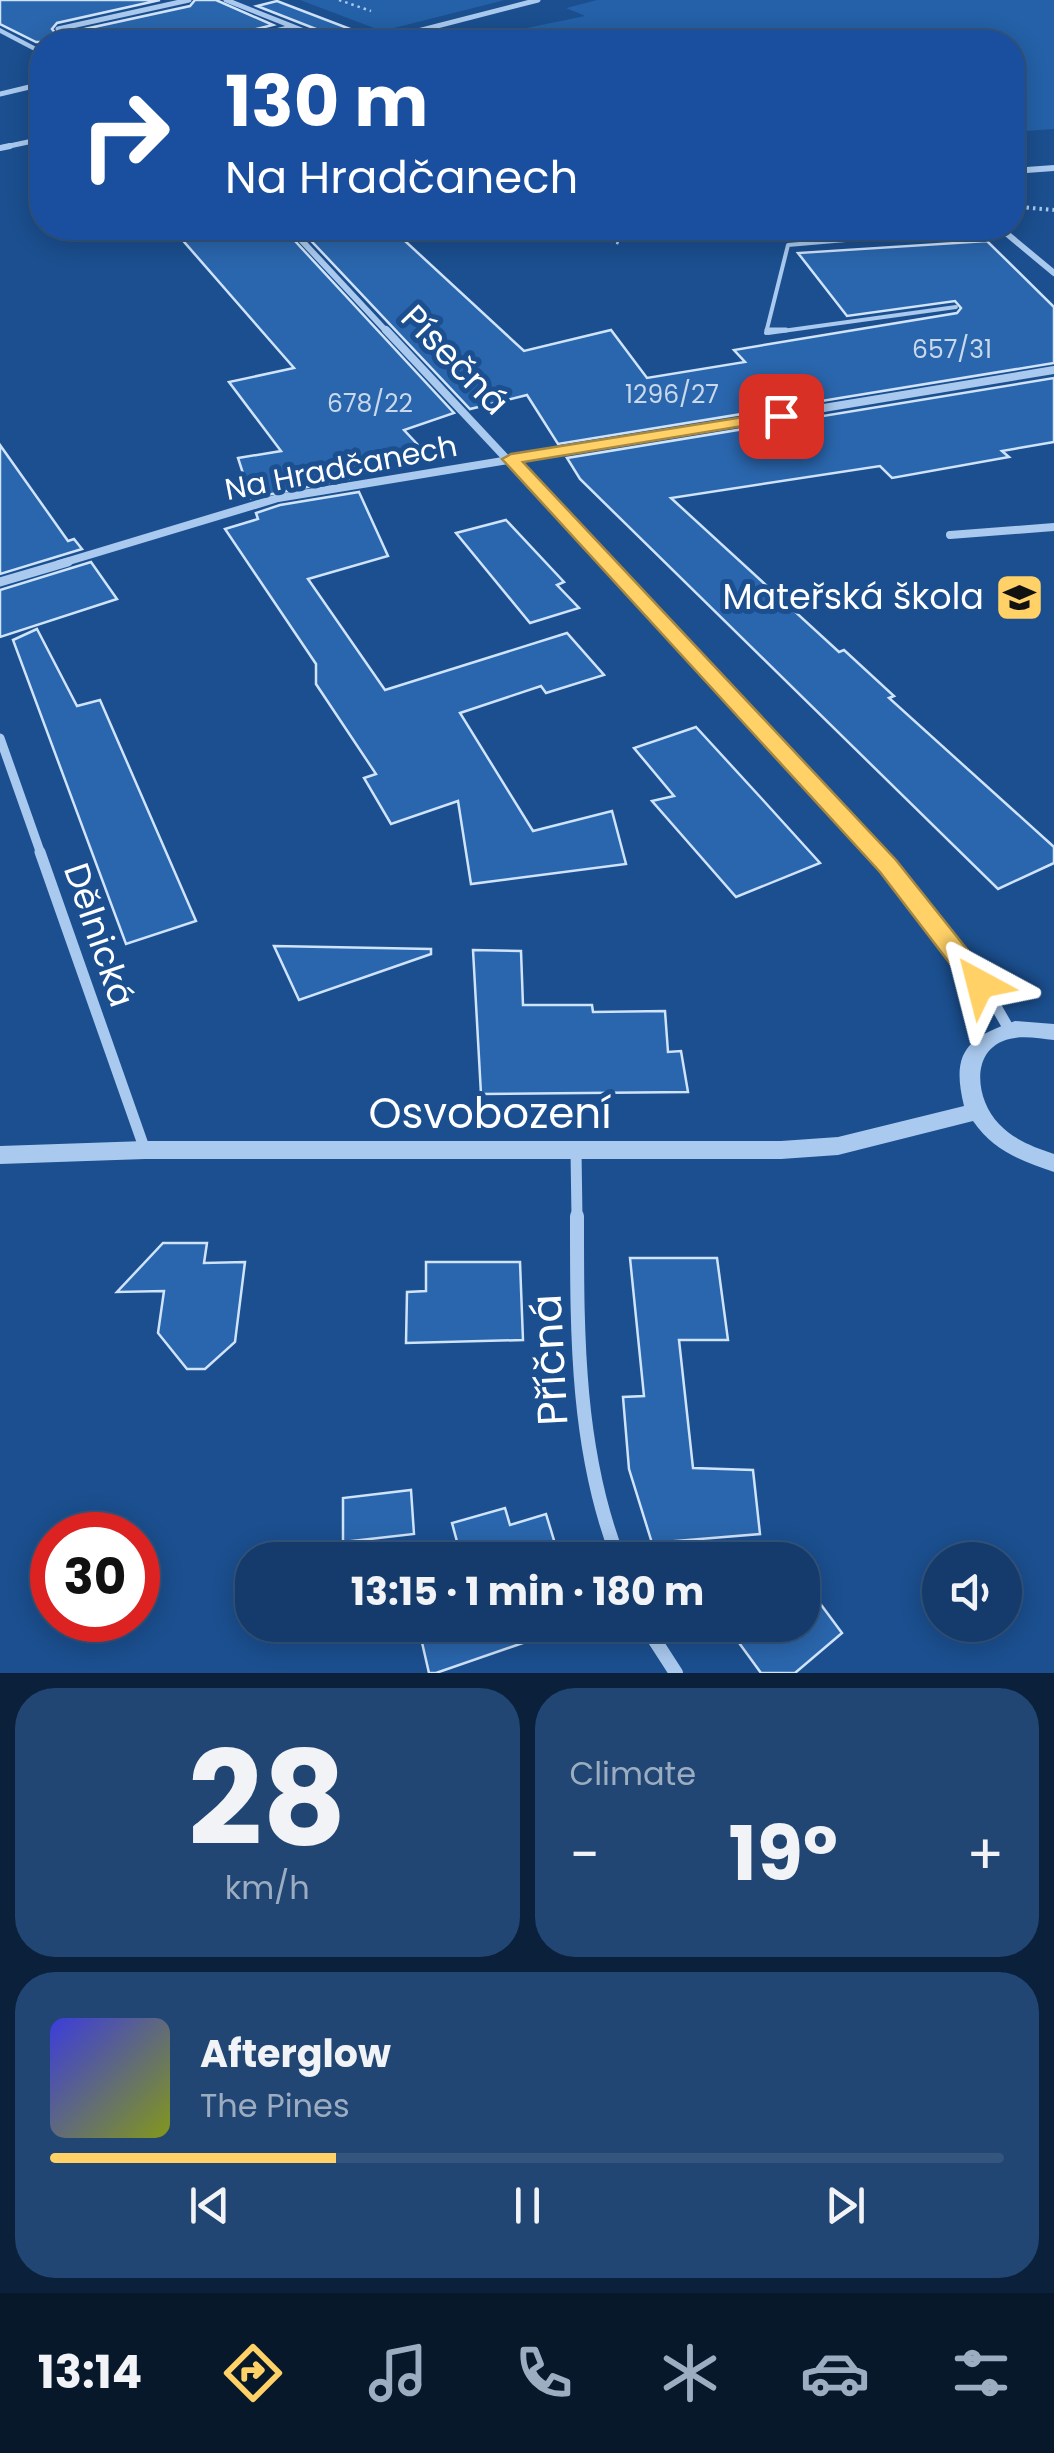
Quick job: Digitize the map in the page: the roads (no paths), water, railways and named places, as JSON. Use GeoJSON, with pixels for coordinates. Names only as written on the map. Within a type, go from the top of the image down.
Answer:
{"type":"FeatureCollection","features":[{"type":"Feature","properties":{"kind":"street"},"geometry":{"type":"LineString","coordinates":[[58,28],[189,0]]}},
{"type":"Feature","properties":{"kind":"street"},"geometry":{"type":"LineString","coordinates":[[226,0],[300,30]]}},
{"type":"Feature","properties":{"kind":"street"},"geometry":{"type":"LineString","coordinates":[[421,30],[538,0]]}},
{"type":"Feature","properties":{"kind":"street"},"geometry":{"type":"LineString","coordinates":[[280,30],[292,27]]}},
{"type":"Feature","properties":{"kind":"street"},"geometry":{"type":"LineString","coordinates":[[0,30],[30,46]]}},
{"type":"Feature","properties":{"kind":"street"},"geometry":{"type":"LineString","coordinates":[[0,94],[30,87]]}},
{"type":"Feature","properties":{"kind":"street"},"geometry":{"type":"LineString","coordinates":[[0,148],[30,142]]}},
{"type":"Feature","properties":{"kind":"street"},"geometry":{"type":"LineString","coordinates":[[1025,170],[1054,168]]}},
{"type":"Feature","properties":{"kind":"street","name":"Písečná"},"geometry":{"type":"LineString","coordinates":[[301,240],[511,459],[888,866],[994,1003],[1009,1029]]}},
{"type":"Feature","properties":{"kind":"street"},"geometry":{"type":"LineString","coordinates":[[1014,240],[1054,274]]}},
{"type":"Feature","properties":{"kind":"street","name":"Na Hradčanech"},"geometry":{"type":"LineString","coordinates":[[0,582],[250,504],[1054,370]]}},
{"type":"Feature","properties":{"kind":"street"},"geometry":{"type":"LineString","coordinates":[[950,536],[1054,527]]}},
{"type":"Feature","properties":{"kind":"street","name":"Dělnická"},"geometry":{"type":"LineString","coordinates":[[0,738],[145,1150]]}},
{"type":"Feature","properties":{"kind":"street"},"geometry":{"type":"LineString","coordinates":[[1054,1032],[1009,1029],[982,1043],[970,1060],[965,1080],[975,1112],[1010,1146],[1054,1163]]}},
{"type":"Feature","properties":{"kind":"street","name":"Osvobození"},"geometry":{"type":"LineString","coordinates":[[0,1155],[145,1150],[576,1151],[838,1146],[975,1112]]}},
{"type":"Feature","properties":{"kind":"street","name":"Příčná"},"geometry":{"type":"LineString","coordinates":[[576,1151],[580,1353],[587,1432],[597,1496],[613,1542]]}},
{"type":"Feature","properties":{"kind":"street"},"geometry":{"type":"LineString","coordinates":[[656,1642],[676,1673]]}},
{"type":"Feature","properties":{"kind":"lane"},"geometry":{"type":"LineString","coordinates":[[846,240],[788,245],[766,333],[956,308]]}},
{"type":"Feature","properties":{"kind":"place","name":"Mateřská škola"},"geometry":{"type":"Point","coordinates":[1019,597]}}]}
